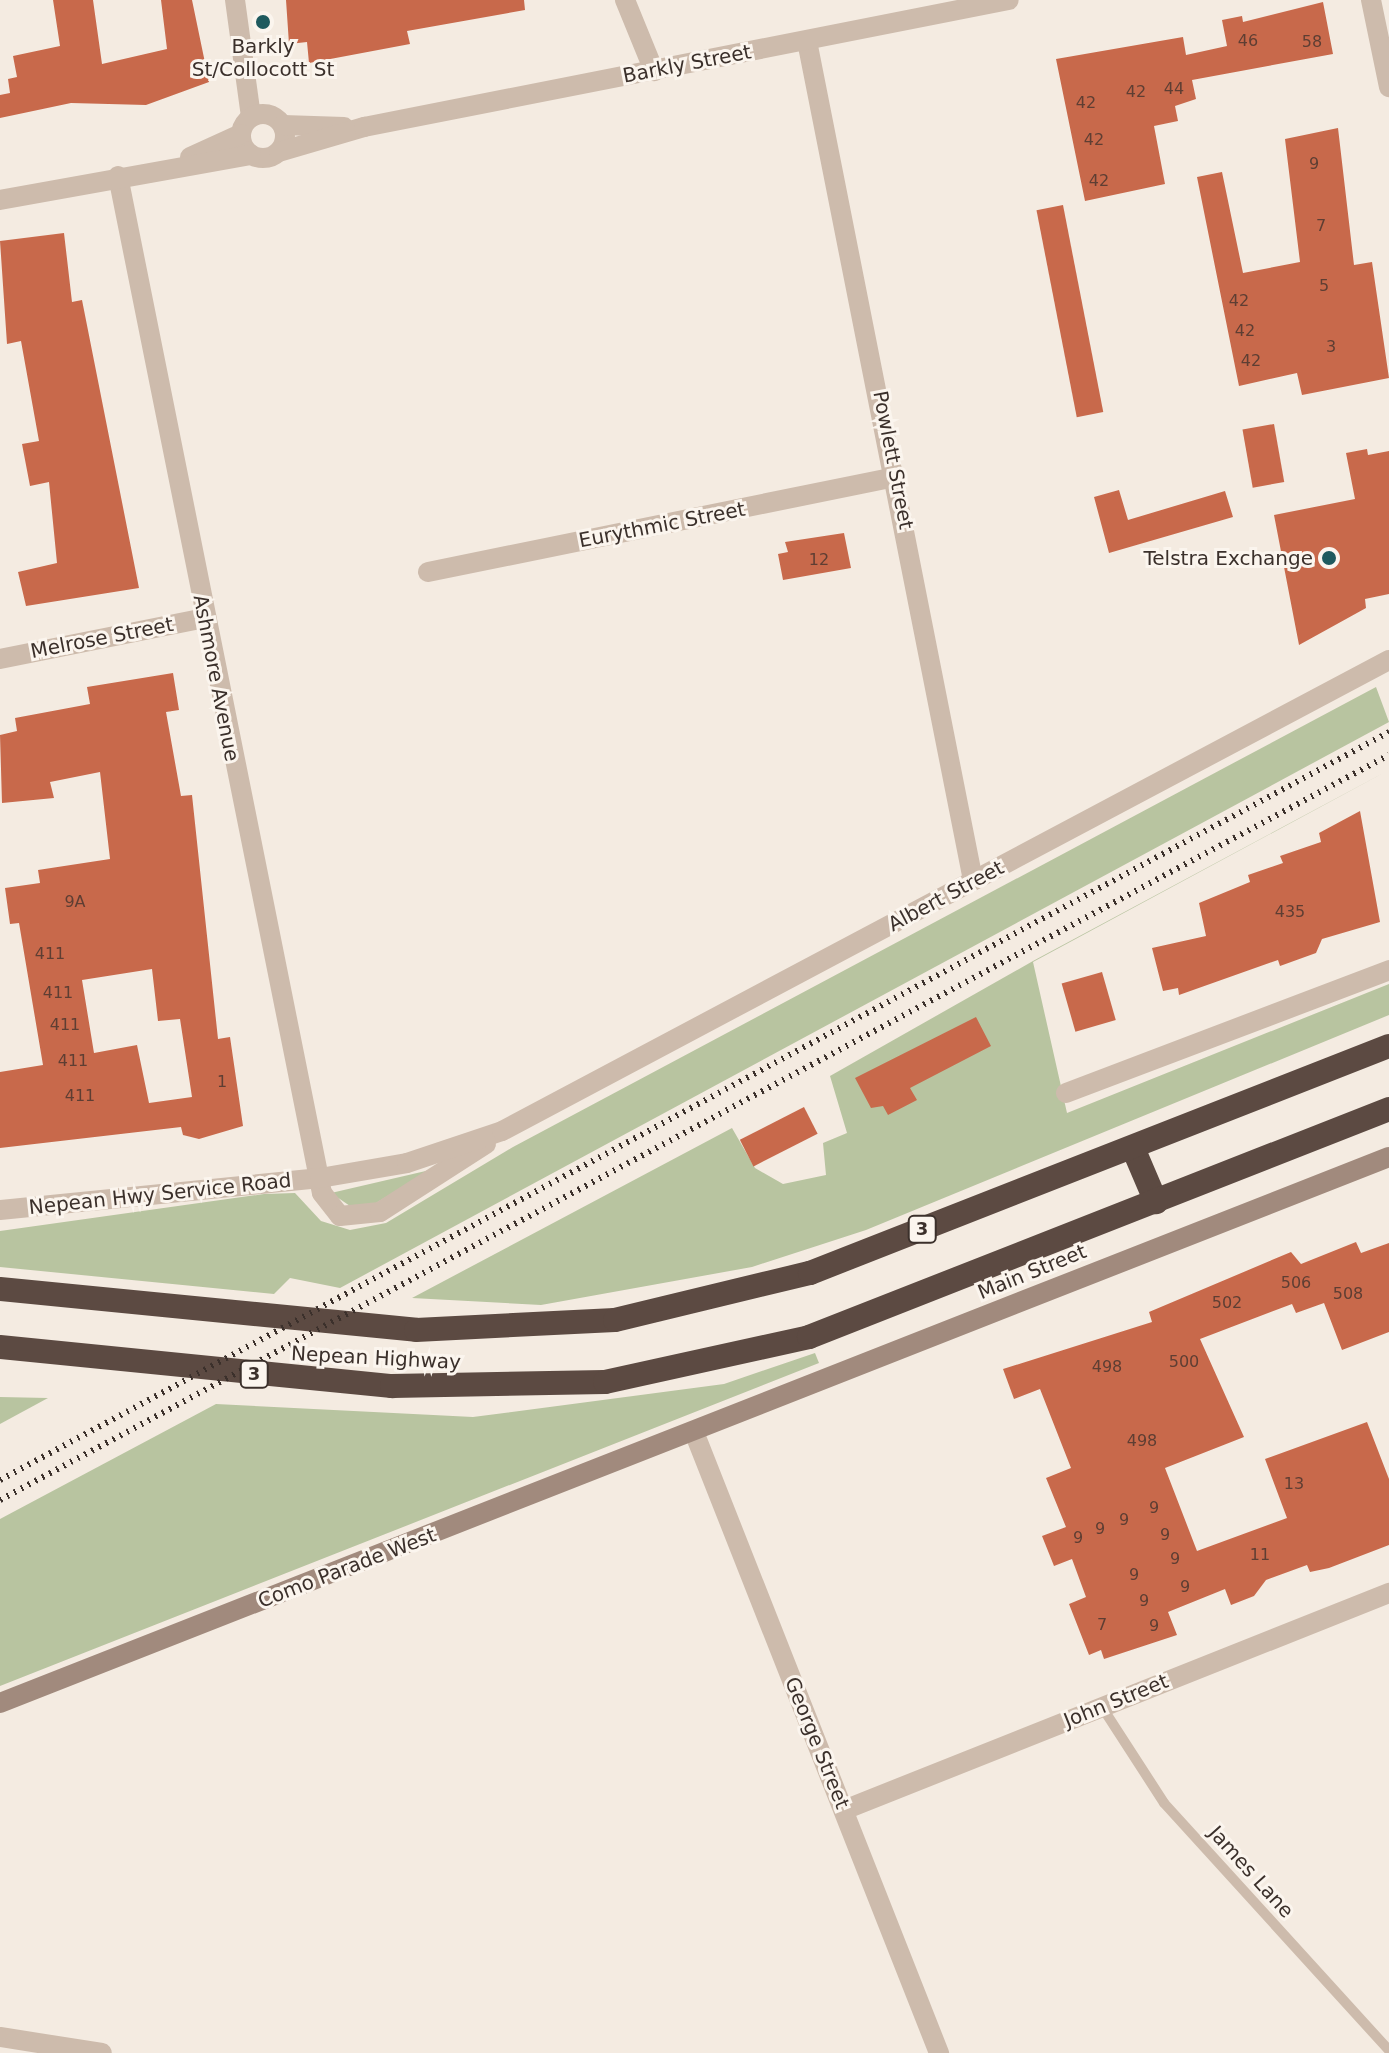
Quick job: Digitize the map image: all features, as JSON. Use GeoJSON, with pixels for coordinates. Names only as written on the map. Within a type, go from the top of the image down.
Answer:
{"type":"FeatureCollection","features":[{"type":"Feature","properties":{"kind":"highway","name":"3"},"geometry":{"type":"LineString","coordinates":[[1133,1148],[1389,1046]]}},
{"type":"Feature","properties":{"kind":"highway","name":"Main Street"},"geometry":{"type":"LineString","coordinates":[[750,1354],[1156,1202],[1389,1109]]}},
{"type":"Feature","properties":{"kind":"highway"},"geometry":{"type":"LineString","coordinates":[[1133,1148],[1156,1202]]}},
{"type":"Feature","properties":{"kind":"highway","name":"Nepean Highway"},"geometry":{"type":"LineString","coordinates":[[0,1289],[443,1331],[615,1320],[748,1291],[1133,1148]]}},
{"type":"Feature","properties":{"kind":"highway","name":"Nepean Highway"},"geometry":{"type":"LineString","coordinates":[[0,1347],[430,1387],[605,1382],[750,1354]]}},
{"type":"Feature","properties":{"kind":"street"},"geometry":{"type":"LineString","coordinates":[[235,0],[261,122],[279,152]]}},
{"type":"Feature","properties":{"kind":"street"},"geometry":{"type":"LineString","coordinates":[[625,0],[654,71]]}},
{"type":"Feature","properties":{"kind":"street","name":"Barkly Street"},"geometry":{"type":"LineString","coordinates":[[0,200],[168,166],[279,152],[364,127],[1009,0]]}},
{"type":"Feature","properties":{"kind":"street"},"geometry":{"type":"LineString","coordinates":[[1371,0],[1389,87]]}},
{"type":"Feature","properties":{"kind":"street","name":"Powlett Street"},"geometry":{"type":"LineString","coordinates":[[807,41],[896,477],[973,880]]}},
{"type":"Feature","properties":{"kind":"street"},"geometry":{"type":"LineString","coordinates":[[251,155],[261,122]]}},
{"type":"Feature","properties":{"kind":"street","name":"Barkly Street"},"geometry":{"type":"LineString","coordinates":[[168,166],[261,122],[364,127]]}},
{"type":"Feature","properties":{"kind":"street","name":"Ashmore Avenue"},"geometry":{"type":"LineString","coordinates":[[118,176],[320,1178]]}},
{"type":"Feature","properties":{"kind":"street","name":"Eurythmic Street"},"geometry":{"type":"LineString","coordinates":[[428,572],[896,477]]}},
{"type":"Feature","properties":{"kind":"street","name":"Melrose Street"},"geometry":{"type":"LineString","coordinates":[[0,659],[205,618]]}},
{"type":"Feature","properties":{"kind":"street","name":"Albert Street"},"geometry":{"type":"LineString","coordinates":[[502,1131],[433,1184],[369,1216],[336,1214],[320,1178],[407,1163],[502,1131],[1389,660]]}},
{"type":"Feature","properties":{"kind":"street"},"geometry":{"type":"LineString","coordinates":[[1066,1093],[1389,970]]}},
{"type":"Feature","properties":{"kind":"street","name":"Main Street"},"geometry":{"type":"LineString","coordinates":[[694,1432],[1389,1157]]}},
{"type":"Feature","properties":{"kind":"street","name":"Nepean Hwy Service Road"},"geometry":{"type":"LineString","coordinates":[[0,1210],[320,1178]]}},
{"type":"Feature","properties":{"kind":"street","name":"Como Parade West"},"geometry":{"type":"LineString","coordinates":[[0,1703],[694,1432]]}},
{"type":"Feature","properties":{"kind":"street","name":"George Street"},"geometry":{"type":"LineString","coordinates":[[694,1432],[939,2053]]}},
{"type":"Feature","properties":{"kind":"street","name":"John Street"},"geometry":{"type":"LineString","coordinates":[[844,1810],[1389,1593]]}},
{"type":"Feature","properties":{"kind":"street"},"geometry":{"type":"LineString","coordinates":[[0,2037],[102,2053]]}},
{"type":"Feature","properties":{"kind":"lane","name":"James Lane"},"geometry":{"type":"LineString","coordinates":[[1102,1707],[1164,1803],[1389,2050]]}},
{"type":"Feature","properties":{"kind":"green space"},"geometry":{"type":"Polygon","coordinates":[[[1376,687],[1389,722],[340,1288],[290,1278],[274,1294],[0,1267],[0,1231],[264,1194],[295,1193],[321,1221],[350,1230],[386,1223],[513,1147],[1376,687]]]}},
{"type":"Feature","properties":{"kind":"green space"},"geometry":{"type":"Polygon","coordinates":[[[1389,770],[1033,962],[1067,1113],[1389,984],[1389,1015],[866,1230],[752,1267],[541,1305],[412,1298],[732,1128],[755,1168],[783,1184],[826,1175],[823,1143],[847,1133],[830,1076],[1033,961],[1389,770]]]}},
{"type":"Feature","properties":{"kind":"green space"},"geometry":{"type":"Polygon","coordinates":[[[430,1170],[376,1203],[350,1206],[331,1193],[430,1170]]]}},
{"type":"Feature","properties":{"kind":"green space"},"geometry":{"type":"Polygon","coordinates":[[[815,1353],[819,1363],[0,1686],[0,1519],[216,1404],[473,1417],[724,1384],[815,1353]]]}},
{"type":"Feature","properties":{"kind":"green space"},"geometry":{"type":"Polygon","coordinates":[[[0,1397],[48,1398],[0,1424],[0,1397]]]}},
{"type":"Feature","properties":{"kind":"building"},"geometry":{"type":"Polygon","coordinates":[[[53,0],[93,0],[102,64],[167,49],[161,0],[192,0],[209,82],[146,105],[71,103],[0,118],[0,95],[10,93],[8,79],[17,77],[13,56],[60,46],[53,0]]]}},
{"type":"Feature","properties":{"kind":"building"},"geometry":{"type":"Polygon","coordinates":[[[286,0],[524,0],[525,10],[407,31],[410,44],[309,63],[307,42],[289,44],[286,0]]]}},
{"type":"Feature","properties":{"kind":"building"},"geometry":{"type":"Polygon","coordinates":[[[1323,2],[1333,54],[1192,80],[1196,99],[1175,106],[1178,121],[1154,126],[1165,184],[1085,201],[1056,59],[1183,37],[1186,55],[1227,46],[1222,20],[1242,16],[1243,22],[1323,2]]]}},
{"type":"Feature","properties":{"kind":"building"},"geometry":{"type":"Polygon","coordinates":[[[1338,128],[1354,265],[1372,262],[1389,378],[1302,395],[1297,373],[1239,386],[1197,177],[1222,172],[1243,273],[1300,262],[1285,139],[1338,128]]]}},
{"type":"Feature","properties":{"kind":"building"},"geometry":{"type":"Polygon","coordinates":[[[1063,205],[1103,412],[1077,417],[1036,210],[1063,205]]]}},
{"type":"Feature","properties":{"kind":"building"},"geometry":{"type":"Polygon","coordinates":[[[64,233],[72,302],[82,300],[139,588],[26,606],[18,572],[57,563],[49,482],[30,486],[22,444],[39,441],[21,341],[7,344],[0,241],[64,233]]]}},
{"type":"Feature","properties":{"kind":"building"},"geometry":{"type":"Polygon","coordinates":[[[1274,424],[1284,482],[1253,488],[1242,430],[1274,424]]]}},
{"type":"Feature","properties":{"kind":"building","name":"Telstra Exchange"},"geometry":{"type":"Polygon","coordinates":[[[1367,449],[1368,455],[1389,451],[1389,594],[1365,599],[1366,608],[1299,645],[1274,515],[1355,499],[1346,453],[1367,449]]]}},
{"type":"Feature","properties":{"kind":"building"},"geometry":{"type":"Polygon","coordinates":[[[1119,490],[1128,520],[1225,491],[1233,517],[1109,553],[1094,497],[1119,490]]]}},
{"type":"Feature","properties":{"kind":"building"},"geometry":{"type":"Polygon","coordinates":[[[844,533],[851,568],[783,580],[778,554],[788,552],[785,542],[844,533]]]}},
{"type":"Feature","properties":{"kind":"building"},"geometry":{"type":"Polygon","coordinates":[[[173,673],[179,710],[166,712],[181,796],[192,795],[218,1039],[230,1037],[243,1126],[199,1139],[183,1135],[181,1127],[0,1148],[0,1072],[43,1065],[19,923],[10,924],[5,888],[40,883],[38,870],[110,859],[100,772],[50,782],[54,798],[2,803],[0,735],[17,731],[15,718],[90,704],[87,687],[173,673]],[[152,969],[82,980],[94,1053],[137,1045],[149,1103],[192,1097],[180,1019],[158,1021],[152,969]]]}},
{"type":"Feature","properties":{"kind":"building"},"geometry":{"type":"Polygon","coordinates":[[[1360,811],[1380,922],[1322,939],[1316,953],[1280,966],[1278,960],[1179,995],[1178,988],[1163,991],[1152,948],[1206,936],[1199,903],[1250,882],[1248,875],[1283,863],[1280,856],[1321,842],[1319,833],[1360,811]]]}},
{"type":"Feature","properties":{"kind":"building"},"geometry":{"type":"Polygon","coordinates":[[[1102,972],[1116,1020],[1075,1032],[1062,984],[1102,972]]]}},
{"type":"Feature","properties":{"kind":"building"},"geometry":{"type":"Polygon","coordinates":[[[976,1017],[991,1046],[910,1088],[917,1100],[888,1115],[883,1106],[871,1108],[855,1078],[976,1017]]]}},
{"type":"Feature","properties":{"kind":"building"},"geometry":{"type":"Polygon","coordinates":[[[804,1107],[818,1134],[753,1166],[740,1140],[804,1107]]]}},
{"type":"Feature","properties":{"kind":"building"},"geometry":{"type":"Polygon","coordinates":[[[1356,1242],[1361,1253],[1389,1243],[1389,1332],[1342,1350],[1324,1303],[1296,1313],[1292,1304],[1200,1339],[1244,1437],[1165,1468],[1197,1551],[1287,1518],[1265,1459],[1367,1422],[1389,1479],[1389,1545],[1329,1568],[1310,1572],[1307,1565],[1266,1580],[1254,1596],[1231,1605],[1225,1589],[1168,1612],[1177,1635],[1104,1659],[1101,1650],[1089,1655],[1069,1604],[1086,1597],[1072,1559],[1054,1566],[1042,1536],[1066,1527],[1046,1478],[1071,1468],[1040,1389],[1014,1399],[1003,1369],[1152,1322],[1149,1312],[1291,1252],[1301,1264],[1356,1242]]]}},
{"type":"Feature","properties":{"kind":"railway"},"geometry":{"type":"LineString","coordinates":[[0,1480],[1389,732]]}},
{"type":"Feature","properties":{"kind":"railway"},"geometry":{"type":"LineString","coordinates":[[0,1500],[1389,755]]}},
{"type":"Feature","properties":{"kind":"place","name":"Barkly St/Collocott St"},"geometry":{"type":"Point","coordinates":[263,22]}},
{"type":"Feature","properties":{"kind":"place","name":"Telstra Exchange"},"geometry":{"type":"Point","coordinates":[1329,558]}}]}
